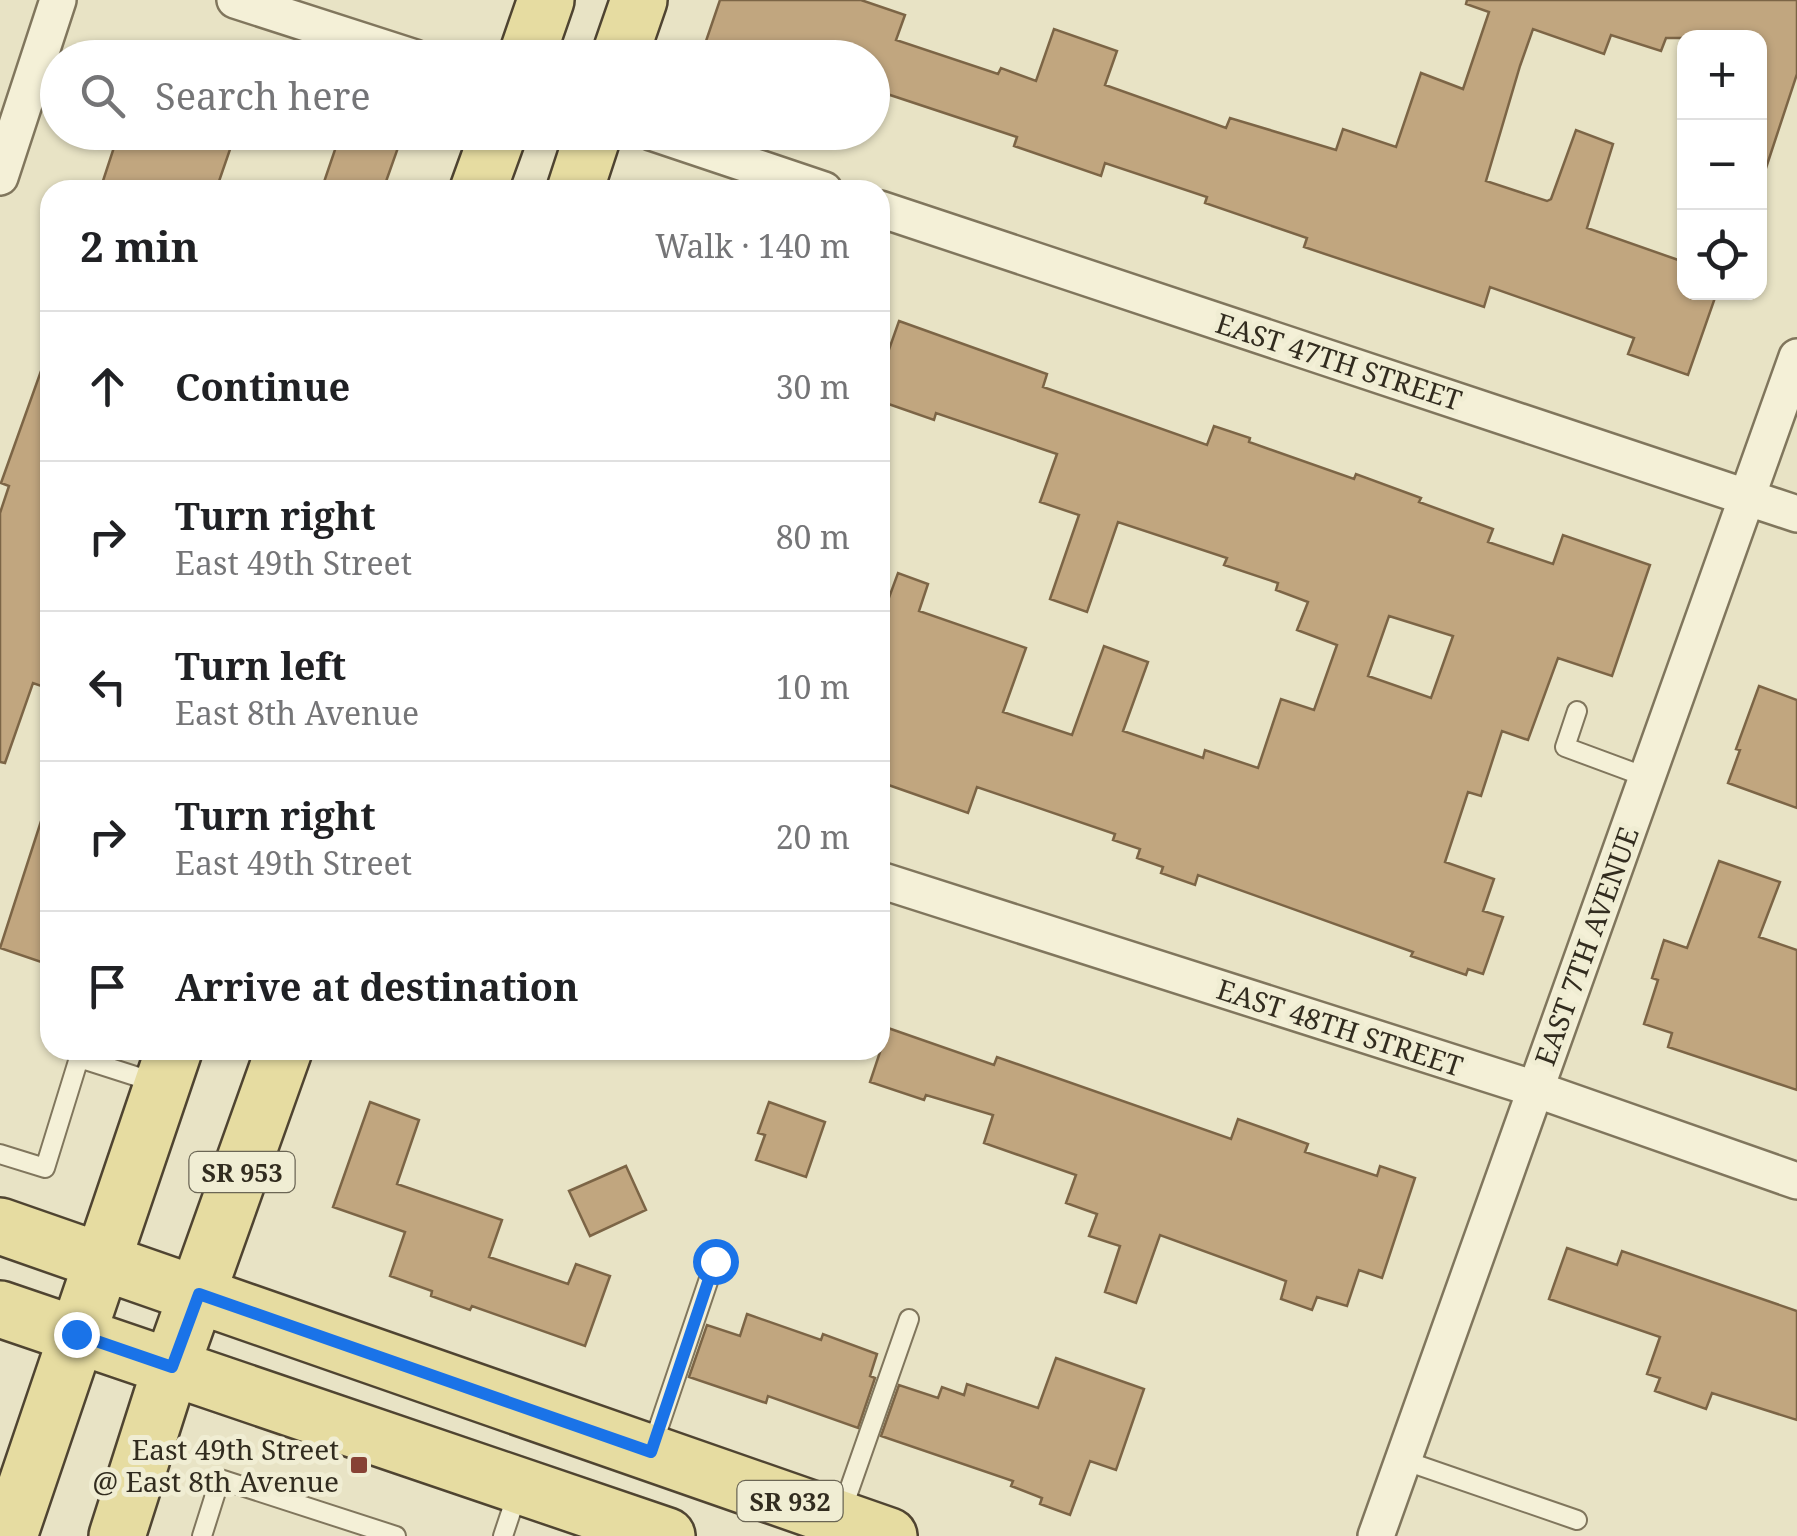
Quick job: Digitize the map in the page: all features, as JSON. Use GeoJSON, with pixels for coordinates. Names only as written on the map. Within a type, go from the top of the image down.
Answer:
{"type":"FeatureCollection","features":[{"type":"Feature","properties":{"kind":"main road"},"geometry":{"type":"LineString","coordinates":[[532,40],[546,0]]}},
{"type":"Feature","properties":{"kind":"main road"},"geometry":{"type":"LineString","coordinates":[[625,40],[639,0]]}},
{"type":"Feature","properties":{"kind":"main road"},"geometry":{"type":"LineString","coordinates":[[482,180],[492,150]]}},
{"type":"Feature","properties":{"kind":"main road"},"geometry":{"type":"LineString","coordinates":[[578,180],[588,150]]}},
{"type":"Feature","properties":{"kind":"main road","name":"SR 953"},"geometry":{"type":"LineString","coordinates":[[118,1536],[172,1367],[281,1060]]}},
{"type":"Feature","properties":{"kind":"main road"},"geometry":{"type":"LineString","coordinates":[[9,1536],[168,1067]]}},
{"type":"Feature","properties":{"kind":"main road","name":"SR 932"},"geometry":{"type":"LineString","coordinates":[[0,1226],[864,1527]]}},
{"type":"Feature","properties":{"kind":"main road"},"geometry":{"type":"LineString","coordinates":[[0,1309],[172,1367],[511,1511],[635,1531]]}},
{"type":"Feature","properties":{"kind":"street"},"geometry":{"type":"LineString","coordinates":[[45,40],[58,0]]}},
{"type":"Feature","properties":{"kind":"street"},"geometry":{"type":"LineString","coordinates":[[235,0],[359,40]]}},
{"type":"Feature","properties":{"kind":"street"},"geometry":{"type":"LineString","coordinates":[[0,177],[40,55]]}},
{"type":"Feature","properties":{"kind":"street"},"geometry":{"type":"LineString","coordinates":[[704,150],[794,180]]}},
{"type":"Feature","properties":{"kind":"street","name":"EAST 47TH STREET"},"geometry":{"type":"LineString","coordinates":[[890,212],[1797,514]]}},
{"type":"Feature","properties":{"kind":"street","name":"EAST 7TH AVENUE"},"geometry":{"type":"LineString","coordinates":[[1376,1536],[1797,357]]}},
{"type":"Feature","properties":{"kind":"street","name":"EAST 48TH STREET"},"geometry":{"type":"LineString","coordinates":[[890,883],[1535,1089],[1797,1181]]}},
{"type":"Feature","properties":{"kind":"lane"},"geometry":{"type":"LineString","coordinates":[[1578,712],[1564,747],[1646,777]]}},
{"type":"Feature","properties":{"kind":"lane"},"geometry":{"type":"LineString","coordinates":[[0,1154],[45,1168],[78,1060]]}},
{"type":"Feature","properties":{"kind":"lane"},"geometry":{"type":"LineString","coordinates":[[99,1060],[168,1067]]}},
{"type":"Feature","properties":{"kind":"lane"},"geometry":{"type":"LineString","coordinates":[[651,1452],[715,1261]]}},
{"type":"Feature","properties":{"kind":"lane"},"geometry":{"type":"LineString","coordinates":[[864,1527],[909,1319]]}},
{"type":"Feature","properties":{"kind":"lane"},"geometry":{"type":"LineString","coordinates":[[1402,1460],[1577,1520]]}},
{"type":"Feature","properties":{"kind":"lane"},"geometry":{"type":"LineString","coordinates":[[202,1536],[220,1479],[396,1536]]}},
{"type":"Feature","properties":{"kind":"building"},"geometry":{"type":"Polygon","coordinates":[[[720,0],[861,0],[905,15],[896,40],[998,74],[1001,68],[1036,81],[1054,29],[1117,51],[1105,85],[1226,128],[1230,118],[1336,150],[1343,129],[1396,147],[1421,73],[1463,89],[1489,12],[1466,4],[1467,0],[1797,0],[1797,74],[1767,165],[1767,30],[1677,30],[1677,38],[1666,38],[1661,51],[1611,35],[1604,54],[1533,29],[1486,181],[1547,201],[1576,130],[1613,144],[1587,228],[1677,260],[1677,300],[1714,300],[1688,375],[1628,354],[1634,338],[1490,287],[1484,307],[1304,247],[1307,238],[1205,203],[1207,197],[1105,163],[1101,176],[1014,146],[1017,137],[890,95],[890,40],[706,40],[720,0]]]}},
{"type":"Feature","properties":{"kind":"building"},"geometry":{"type":"Polygon","coordinates":[[[113,150],[230,150],[219,180],[103,180],[113,150]]]}},
{"type":"Feature","properties":{"kind":"building"},"geometry":{"type":"Polygon","coordinates":[[[335,150],[397,150],[387,180],[325,180],[335,150]]]}},
{"type":"Feature","properties":{"kind":"building"},"geometry":{"type":"Polygon","coordinates":[[[899,321],[1047,374],[1043,387],[1207,445],[1214,426],[1354,479],[1356,474],[1421,498],[1419,502],[1493,529],[1488,542],[1553,564],[1563,535],[1650,565],[1612,676],[1558,658],[1528,740],[1502,731],[1481,796],[1468,792],[1445,862],[1494,879],[1483,911],[1503,917],[1483,974],[1468,969],[1466,975],[1411,956],[1413,952],[1198,875],[1195,885],[1161,873],[1163,867],[1137,858],[1140,849],[1113,840],[1115,834],[977,787],[968,813],[890,786],[890,595],[898,573],[928,584],[919,611],[1026,648],[1003,712],[1072,735],[1104,646],[1148,662],[1123,731],[1203,758],[1205,750],[1258,768],[1281,699],[1314,710],[1337,645],[1297,630],[1308,602],[1276,590],[1278,583],[1224,565],[1227,558],[1118,522],[1087,612],[1050,599],[1079,515],[1040,502],[1057,454],[936,413],[934,420],[890,405],[890,347],[899,321]],[[1389,616],[1368,676],[1431,698],[1453,636],[1389,616]]]}},
{"type":"Feature","properties":{"kind":"building"},"geometry":{"type":"Polygon","coordinates":[[[40,374],[40,685],[33,683],[5,763],[0,762],[0,513],[9,486],[1,483],[40,374]]]}},
{"type":"Feature","properties":{"kind":"building"},"geometry":{"type":"Polygon","coordinates":[[[1759,686],[1797,700],[1797,808],[1728,783],[1759,686]]]}},
{"type":"Feature","properties":{"kind":"building"},"geometry":{"type":"Polygon","coordinates":[[[40,824],[40,962],[0,948],[40,824]]]}},
{"type":"Feature","properties":{"kind":"building"},"geometry":{"type":"Polygon","coordinates":[[[1719,861],[1780,882],[1759,937],[1797,950],[1797,1090],[1668,1047],[1672,1033],[1644,1024],[1658,980],[1652,978],[1664,940],[1687,948],[1719,861]]]}},
{"type":"Feature","properties":{"kind":"building"},"geometry":{"type":"Polygon","coordinates":[[[890,1029],[994,1065],[997,1057],[1231,1139],[1238,1119],[1308,1144],[1305,1152],[1377,1176],[1380,1166],[1415,1178],[1382,1278],[1359,1270],[1347,1306],[1317,1297],[1312,1310],[1281,1299],[1286,1281],[1160,1235],[1136,1303],[1105,1292],[1120,1246],[1089,1236],[1097,1214],[1066,1203],[1076,1175],[984,1143],[993,1115],[926,1095],[924,1100],[870,1082],[877,1060],[890,1060],[890,1029]]]}},
{"type":"Feature","properties":{"kind":"building"},"geometry":{"type":"Polygon","coordinates":[[[370,1102],[419,1120],[397,1184],[502,1220],[489,1257],[568,1284],[576,1264],[610,1276],[585,1346],[472,1306],[470,1310],[431,1296],[432,1291],[390,1276],[405,1232],[333,1207],[370,1102]]]}},
{"type":"Feature","properties":{"kind":"building"},"geometry":{"type":"Polygon","coordinates":[[[769,1102],[825,1122],[806,1177],[756,1160],[765,1135],[758,1133],[769,1102]]]}},
{"type":"Feature","properties":{"kind":"building"},"geometry":{"type":"Polygon","coordinates":[[[626,1166],[646,1210],[590,1236],[569,1191],[626,1166]]]}},
{"type":"Feature","properties":{"kind":"building"},"geometry":{"type":"Polygon","coordinates":[[[1567,1248],[1617,1265],[1622,1251],[1797,1311],[1797,1420],[1712,1393],[1706,1409],[1655,1391],[1660,1378],[1647,1374],[1660,1337],[1549,1299],[1567,1248]]]}},
{"type":"Feature","properties":{"kind":"building"},"geometry":{"type":"Polygon","coordinates":[[[747,1314],[821,1340],[823,1334],[877,1354],[870,1376],[875,1378],[858,1428],[768,1396],[766,1403],[689,1377],[707,1325],[740,1336],[747,1314]]]}},
{"type":"Feature","properties":{"kind":"building"},"geometry":{"type":"Polygon","coordinates":[[[1056,1358],[1144,1389],[1116,1470],[1090,1461],[1070,1515],[1040,1504],[1042,1498],[1011,1486],[1013,1481],[881,1436],[899,1385],[938,1398],[942,1387],[964,1395],[967,1384],[1038,1408],[1056,1358]]]}},
{"type":"Feature","properties":{"kind":"place","name":"East 49th Street @ East 8th Avenue"},"geometry":{"type":"Point","coordinates":[359,1465]}},
{"type":"Feature","properties":{"kind":"route"},"geometry":{"type":"LineString","coordinates":[[76,1334],[172,1367],[199,1294],[651,1452],[715,1261]]}}]}
